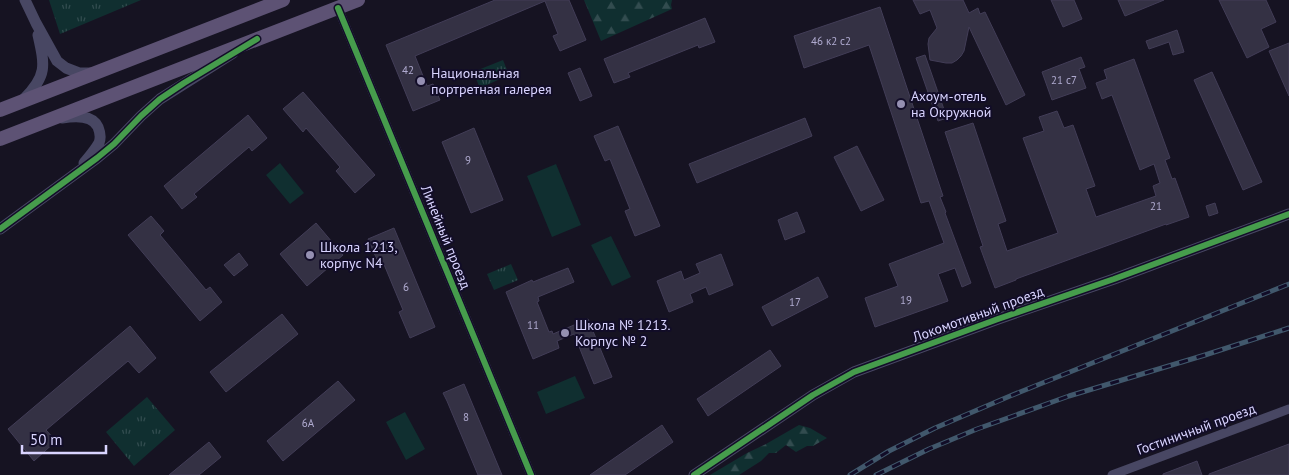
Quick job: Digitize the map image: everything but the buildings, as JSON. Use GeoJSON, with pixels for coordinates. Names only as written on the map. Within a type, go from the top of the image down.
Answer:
{"type":"FeatureCollection","features":[{"type":"Feature","properties":{"kind":"main road"},"geometry":{"type":"LineString","coordinates":[[0,110],[283,0]]}},
{"type":"Feature","properties":{"kind":"main road"},"geometry":{"type":"LineString","coordinates":[[0,138],[358,0]]}},
{"type":"Feature","properties":{"kind":"street"},"geometry":{"type":"LineString","coordinates":[[25,0],[57,61],[66,68],[79,73],[94,73]]}},
{"type":"Feature","properties":{"kind":"street","name":"Линейный проезд"},"geometry":{"type":"LineString","coordinates":[[338,8],[531,475]]}},
{"type":"Feature","properties":{"kind":"street"},"geometry":{"type":"LineString","coordinates":[[22,102],[40,79],[44,68],[36,23]]}},
{"type":"Feature","properties":{"kind":"street"},"geometry":{"type":"LineString","coordinates":[[0,229],[97,158],[160,99],[257,39]]}},
{"type":"Feature","properties":{"kind":"street"},"geometry":{"type":"LineString","coordinates":[[38,124],[76,117],[92,120],[97,124],[100,130],[99,143],[77,172]]}},
{"type":"Feature","properties":{"kind":"street","name":"Локомотивный проезд"},"geometry":{"type":"LineString","coordinates":[[694,475],[813,395],[854,372],[1289,214]]}},
{"type":"Feature","properties":{"kind":"street","name":"Гостиничный проезд"},"geometry":{"type":"LineString","coordinates":[[1112,475],[1289,409]]}},
{"type":"Feature","properties":{"kind":"green space"},"geometry":{"type":"Polygon","coordinates":[[[49,0],[141,0],[60,34],[49,0]]]}},
{"type":"Feature","properties":{"kind":"green space"},"geometry":{"type":"Polygon","coordinates":[[[584,0],[672,0],[672,9],[601,41],[584,0]]]}},
{"type":"Feature","properties":{"kind":"green space"},"geometry":{"type":"Polygon","coordinates":[[[503,60],[509,75],[480,88],[473,72],[503,60]]]}},
{"type":"Feature","properties":{"kind":"green space"},"geometry":{"type":"Polygon","coordinates":[[[280,163],[304,193],[290,204],[266,175],[280,163]]]}},
{"type":"Feature","properties":{"kind":"green space"},"geometry":{"type":"Polygon","coordinates":[[[556,164],[581,225],[552,237],[527,176],[556,164]]]}},
{"type":"Feature","properties":{"kind":"green space"},"geometry":{"type":"Polygon","coordinates":[[[611,236],[631,277],[612,286],[591,245],[611,236]]]}},
{"type":"Feature","properties":{"kind":"green space"},"geometry":{"type":"Polygon","coordinates":[[[511,264],[518,280],[494,290],[487,274],[511,264]]]}},
{"type":"Feature","properties":{"kind":"green space"},"geometry":{"type":"Polygon","coordinates":[[[575,376],[585,398],[546,414],[537,392],[575,376]]]}},
{"type":"Feature","properties":{"kind":"green space"},"geometry":{"type":"Polygon","coordinates":[[[147,397],[175,430],[134,466],[106,432],[147,397]]]}},
{"type":"Feature","properties":{"kind":"green space"},"geometry":{"type":"Polygon","coordinates":[[[405,412],[425,449],[406,460],[386,422],[405,412]]]}},
{"type":"Feature","properties":{"kind":"green space"},"geometry":{"type":"Polygon","coordinates":[[[799,425],[810,428],[827,438],[813,446],[807,446],[796,452],[786,445],[776,453],[769,453],[761,461],[739,475],[710,475],[747,453],[799,425]]]}},
{"type":"Feature","properties":{"kind":"railway"},"geometry":{"type":"LineString","coordinates":[[850,475],[889,451],[935,428],[1289,284]]}},
{"type":"Feature","properties":{"kind":"railway"},"geometry":{"type":"LineString","coordinates":[[876,475],[929,449],[977,429],[1069,396],[1289,328]]}},
{"type":"Feature","properties":{"kind":"cycle path"},"geometry":{"type":"LineString","coordinates":[[338,8],[531,475]]}},
{"type":"Feature","properties":{"kind":"cycle path"},"geometry":{"type":"LineString","coordinates":[[0,229],[97,158],[160,99],[257,39]]}},
{"type":"Feature","properties":{"kind":"cycle path"},"geometry":{"type":"LineString","coordinates":[[694,475],[813,395],[854,372],[1289,214]]}},
{"type":"Feature","properties":{"kind":"place","name":"Национальная портретная галерея"},"geometry":{"type":"Point","coordinates":[421,81]}},
{"type":"Feature","properties":{"kind":"place","name":"Ахоум-отель на Окружной"},"geometry":{"type":"Point","coordinates":[901,104]}},
{"type":"Feature","properties":{"kind":"place","name":"Школа 1213, корпус N4"},"geometry":{"type":"Point","coordinates":[310,255]}},
{"type":"Feature","properties":{"kind":"place","name":"Школа № 1213. Корпус № 2"},"geometry":{"type":"Point","coordinates":[565,333]}}]}
